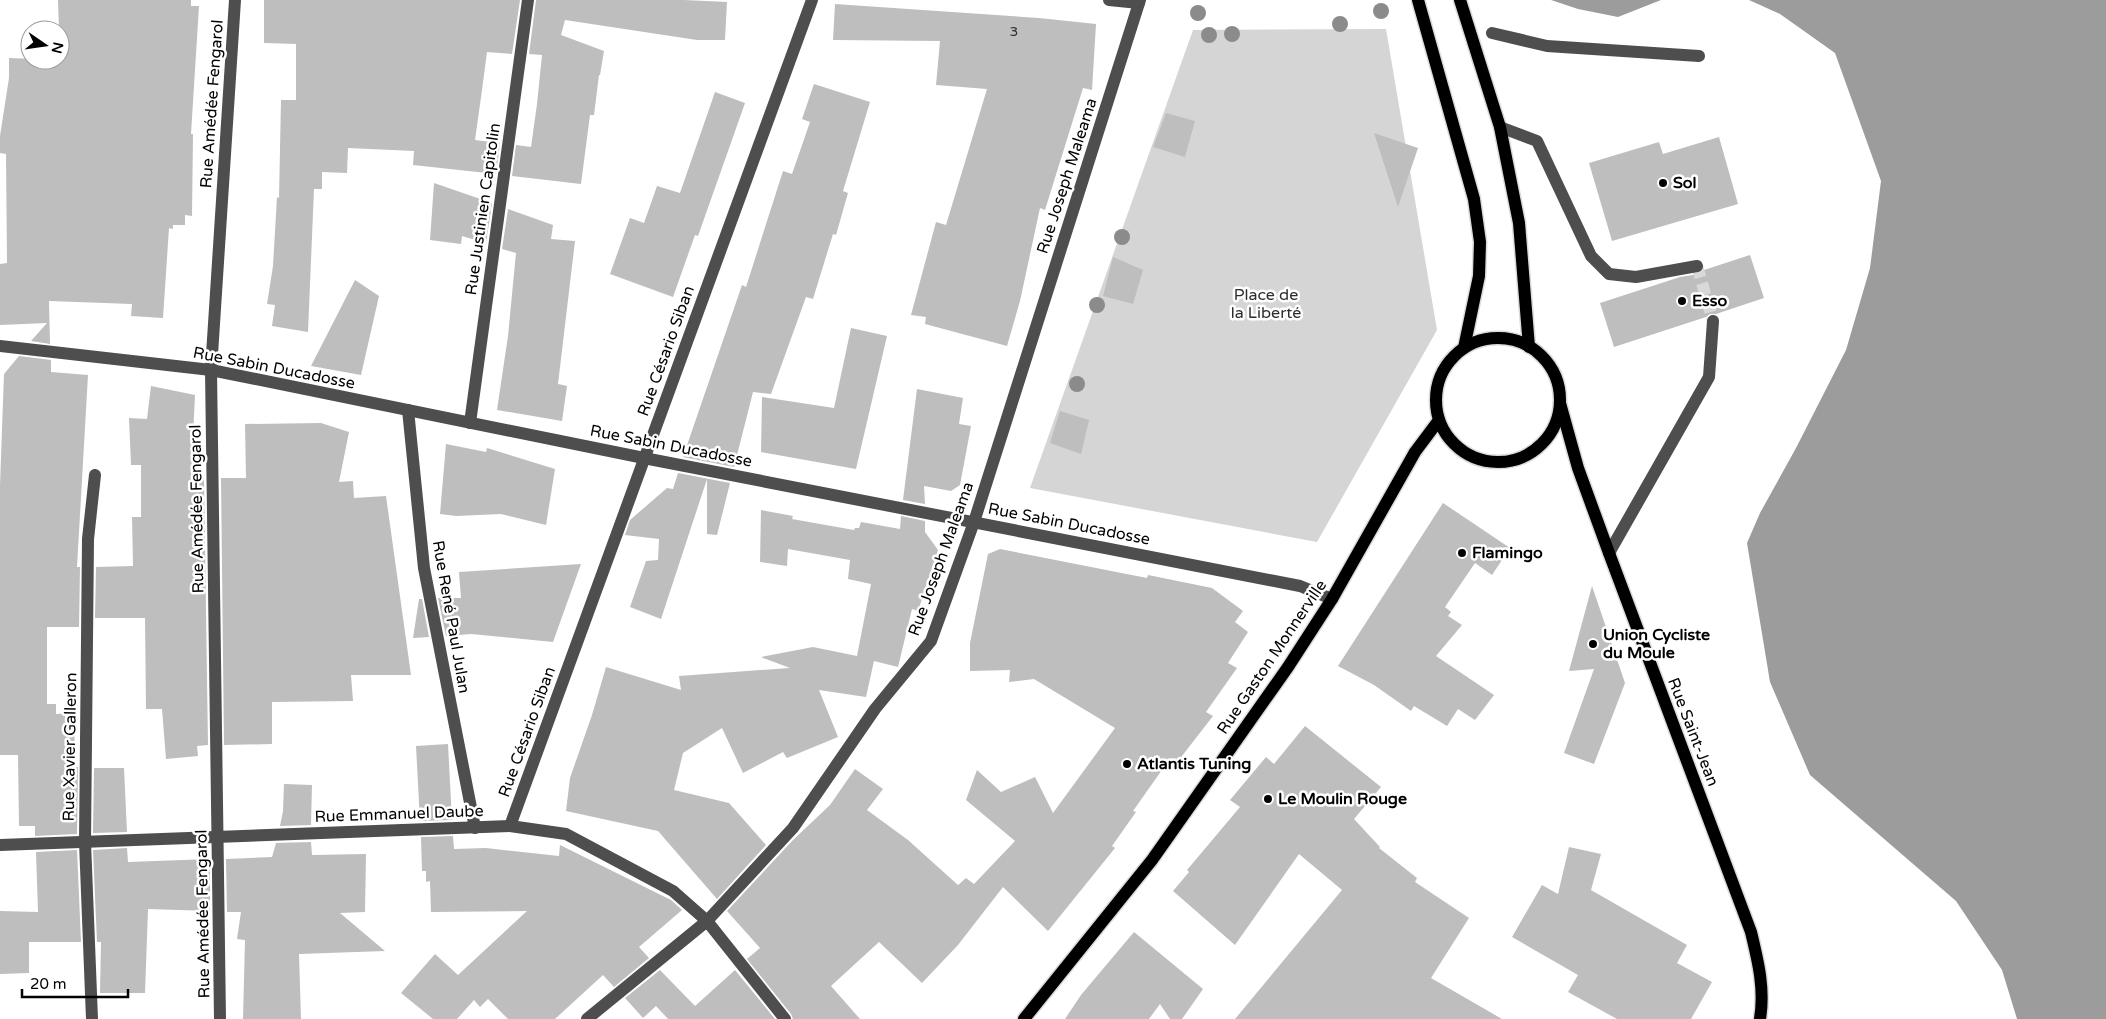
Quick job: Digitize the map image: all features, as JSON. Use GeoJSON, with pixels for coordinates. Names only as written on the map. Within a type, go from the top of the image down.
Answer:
{"type":"FeatureCollection","features":[{"type":"Feature","properties":{"kind":"main road"},"geometry":{"type":"LineString","coordinates":[[1418,0],[1474,199],[1480,242],[1479,276],[1464,348]]}},
{"type":"Feature","properties":{"kind":"main road"},"geometry":{"type":"LineString","coordinates":[[1460,0],[1500,127],[1519,223],[1530,346]]}},
{"type":"Feature","properties":{"kind":"main road"},"geometry":{"type":"LineString","coordinates":[[1497,338],[1514,340],[1530,346],[1542,356],[1552,370],[1558,386],[1560,403],[1555,423],[1544,442],[1527,455],[1506,462],[1486,461],[1466,453],[1450,439],[1439,420],[1436,400],[1439,380],[1449,362],[1464,348],[1480,340],[1497,338]]}},
{"type":"Feature","properties":{"kind":"main road","name":"Rue Saint-Jean"},"geometry":{"type":"LineString","coordinates":[[1560,403],[1578,468],[1751,932],[1760,970],[1762,1006],[1760,1019]]}},
{"type":"Feature","properties":{"kind":"main road","name":"Rue Gaston Monnerville"},"geometry":{"type":"LineString","coordinates":[[1024,1019],[1152,860],[1282,675],[1332,599],[1415,452],[1439,420]]}},
{"type":"Feature","properties":{"kind":"street","name":"Rue Amédée Fengarol"},"geometry":{"type":"LineString","coordinates":[[220,1019],[219,837],[211,370],[234,0]]}},
{"type":"Feature","properties":{"kind":"street","name":"Rue Justinien Capitolin"},"geometry":{"type":"LineString","coordinates":[[470,423],[528,0]]}},
{"type":"Feature","properties":{"kind":"street","name":"Rue Césario Siban"},"geometry":{"type":"LineString","coordinates":[[510,826],[812,0]]}},
{"type":"Feature","properties":{"kind":"street"},"geometry":{"type":"LineString","coordinates":[[1110,0],[1140,1]]}},
{"type":"Feature","properties":{"kind":"street","name":"Rue Joseph Maleama"},"geometry":{"type":"LineString","coordinates":[[587,1019],[706,921],[792,828],[875,709],[931,641],[974,522],[1140,1]]}},
{"type":"Feature","properties":{"kind":"street"},"geometry":{"type":"LineString","coordinates":[[1492,33],[1547,46],[1700,56]]}},
{"type":"Feature","properties":{"kind":"street"},"geometry":{"type":"LineString","coordinates":[[1500,127],[1537,141],[1591,256],[1609,274],[1636,276],[1697,266]]}},
{"type":"Feature","properties":{"kind":"street"},"geometry":{"type":"LineString","coordinates":[[1609,553],[1709,377],[1714,321]]}},
{"type":"Feature","properties":{"kind":"street","name":"Rue Sabin Ducadosse"},"geometry":{"type":"LineString","coordinates":[[0,346],[211,370],[644,458],[1300,586],[1332,599]]}},
{"type":"Feature","properties":{"kind":"street","name":"Rue René Paul Julan"},"geometry":{"type":"LineString","coordinates":[[408,410],[424,568],[475,828]]}},
{"type":"Feature","properties":{"kind":"street","name":"Rue Xavier Galleron"},"geometry":{"type":"LineString","coordinates":[[92,1019],[85,842],[88,539],[95,475]]}},
{"type":"Feature","properties":{"kind":"street","name":"Rue Emmanuel Daube"},"geometry":{"type":"LineString","coordinates":[[0,845],[510,826],[566,834],[673,891],[706,921],[785,1019]]}},
{"type":"Feature","properties":{"kind":"green space","name":"Place de la Liberté"},"geometry":{"type":"Polygon","coordinates":[[[1386,29],[1437,330],[1317,542],[1030,488],[1193,30],[1386,29]]]}},
{"type":"Feature","properties":{"kind":"shaded area"},"geometry":{"type":"Polygon","coordinates":[[[1551,0],[1661,0],[1618,17],[1578,9],[1551,0]]]}},
{"type":"Feature","properties":{"kind":"shaded area"},"geometry":{"type":"Polygon","coordinates":[[[1749,0],[2106,0],[2106,1019],[2017,1019],[2002,970],[1956,901],[1810,775],[1770,682],[1747,543],[1760,513],[1796,448],[1846,350],[1870,268],[1881,181],[1835,53],[1780,14],[1749,0]]]}},
{"type":"Feature","properties":{"kind":"building"},"geometry":{"type":"Polygon","coordinates":[[[58,0],[191,0],[191,6],[199,6],[191,134],[193,134],[192,216],[185,215],[185,225],[173,225],[173,229],[169,228],[163,318],[131,316],[132,304],[49,301],[50,344],[31,341],[47,323],[0,325],[0,264],[7,263],[6,154],[0,153],[0,136],[9,78],[9,58],[20,58],[20,70],[70,70],[70,20],[59,20],[58,0]]]}},
{"type":"Feature","properties":{"kind":"building"},"geometry":{"type":"Polygon","coordinates":[[[264,0],[520,0],[512,54],[487,52],[475,140],[500,143],[496,174],[413,165],[414,151],[348,148],[347,173],[322,172],[322,189],[314,189],[308,332],[272,326],[275,305],[267,304],[273,266],[277,197],[279,198],[281,100],[296,100],[296,44],[264,43],[264,0]]]}},
{"type":"Feature","properties":{"kind":"building"},"geometry":{"type":"Polygon","coordinates":[[[536,0],[684,0],[727,2],[725,40],[697,40],[565,20],[561,35],[604,51],[594,115],[590,115],[581,184],[512,176],[516,145],[531,147],[537,104],[542,55],[529,54],[536,0]]]}},
{"type":"Feature","properties":{"kind":"building"},"geometry":{"type":"Polygon","coordinates":[[[835,4],[1039,18],[1096,24],[1092,90],[1083,88],[1045,210],[1040,208],[1020,301],[1007,346],[925,324],[926,317],[911,315],[936,222],[946,225],[987,89],[936,85],[940,41],[833,40],[835,4]]]}},
{"type":"Feature","properties":{"kind":"building"},"geometry":{"type":"Polygon","coordinates":[[[814,84],[870,102],[843,191],[848,193],[836,235],[833,234],[813,299],[806,297],[771,394],[753,392],[734,467],[683,457],[742,285],[746,287],[783,171],[792,174],[810,122],[802,119],[814,84]]]}},
{"type":"Feature","properties":{"kind":"building"},"geometry":{"type":"Polygon","coordinates":[[[715,92],[745,103],[698,236],[695,235],[673,297],[610,274],[630,218],[644,223],[657,186],[680,193],[715,92]]]}},
{"type":"Feature","properties":{"kind":"building"},"geometry":{"type":"Polygon","coordinates":[[[1166,113],[1195,121],[1185,157],[1153,147],[1166,113]]]}},
{"type":"Feature","properties":{"kind":"building"},"geometry":{"type":"Polygon","coordinates":[[[1374,133],[1418,148],[1398,207],[1374,133]]]}},
{"type":"Feature","properties":{"kind":"building","name":"Sol"},"geometry":{"type":"Polygon","coordinates":[[[1719,137],[1738,204],[1612,241],[1589,163],[1659,142],[1663,154],[1719,137]]]}},
{"type":"Feature","properties":{"kind":"building"},"geometry":{"type":"Polygon","coordinates":[[[434,183],[492,203],[486,243],[462,236],[461,244],[430,240],[434,183]]]}},
{"type":"Feature","properties":{"kind":"building"},"geometry":{"type":"Polygon","coordinates":[[[508,209],[553,225],[551,239],[575,241],[558,384],[567,386],[562,421],[497,410],[508,336],[516,253],[502,249],[508,209]]]}},
{"type":"Feature","properties":{"kind":"building","name":"Esso"},"geometry":{"type":"Polygon","coordinates":[[[1750,255],[1764,298],[1716,314],[1710,314],[1706,317],[1614,347],[1600,303],[1680,277],[1699,274],[1704,270],[1750,255]]]}},
{"type":"Feature","properties":{"kind":"building"},"geometry":{"type":"Polygon","coordinates":[[[1113,257],[1143,270],[1133,304],[1103,296],[1113,257]]]}},
{"type":"Feature","properties":{"kind":"building"},"geometry":{"type":"Polygon","coordinates":[[[355,280],[379,296],[361,375],[311,366],[355,280]]]}},
{"type":"Feature","properties":{"kind":"building"},"geometry":{"type":"Polygon","coordinates":[[[851,328],[887,336],[856,469],[761,452],[762,397],[834,408],[851,328]]]}},
{"type":"Feature","properties":{"kind":"building"},"geometry":{"type":"Polygon","coordinates":[[[19,356],[51,360],[51,372],[88,375],[77,567],[80,567],[79,627],[47,627],[47,704],[56,704],[56,714],[74,713],[75,767],[78,767],[77,834],[35,836],[35,826],[19,826],[18,755],[0,755],[0,485],[4,374],[19,356]]]}},
{"type":"Feature","properties":{"kind":"building"},"geometry":{"type":"Polygon","coordinates":[[[151,386],[195,395],[191,478],[204,478],[208,745],[197,746],[198,756],[166,759],[162,709],[146,709],[145,618],[95,618],[96,567],[133,566],[132,517],[141,517],[141,465],[131,465],[129,418],[147,419],[151,386]]]}},
{"type":"Feature","properties":{"kind":"building"},"geometry":{"type":"Polygon","coordinates":[[[917,389],[963,398],[959,424],[971,426],[960,485],[951,491],[924,486],[925,504],[903,500],[917,389]]]}},
{"type":"Feature","properties":{"kind":"building"},"geometry":{"type":"Polygon","coordinates":[[[1060,411],[1089,420],[1081,454],[1050,443],[1060,411]]]}},
{"type":"Feature","properties":{"kind":"building"},"geometry":{"type":"Polygon","coordinates":[[[321,423],[349,432],[339,482],[353,481],[354,498],[386,496],[411,675],[351,675],[353,701],[272,702],[272,744],[224,745],[221,478],[246,478],[245,424],[321,423]]]}},
{"type":"Feature","properties":{"kind":"building"},"geometry":{"type":"Polygon","coordinates":[[[446,444],[486,452],[487,448],[555,469],[546,525],[501,514],[456,516],[440,514],[446,444]]]}},
{"type":"Feature","properties":{"kind":"building"},"geometry":{"type":"Polygon","coordinates":[[[678,473],[730,483],[717,535],[707,534],[707,479],[661,619],[630,607],[646,561],[658,560],[659,539],[625,535],[630,520],[667,488],[673,489],[678,473]]]}},
{"type":"Feature","properties":{"kind":"building"},"geometry":{"type":"Polygon","coordinates":[[[1443,503],[1510,548],[1492,575],[1475,563],[1445,607],[1451,612],[1448,616],[1462,625],[1436,656],[1494,695],[1475,720],[1458,709],[1447,726],[1414,706],[1411,711],[1374,685],[1338,666],[1443,503]]]}},
{"type":"Feature","properties":{"kind":"building"},"geometry":{"type":"Polygon","coordinates":[[[761,510],[793,516],[792,519],[854,530],[859,528],[861,522],[900,529],[901,516],[925,521],[925,532],[938,550],[918,611],[912,609],[898,667],[874,661],[866,697],[819,690],[838,737],[787,758],[783,752],[743,773],[722,728],[683,753],[674,790],[729,803],[766,845],[717,899],[658,831],[566,811],[570,778],[606,667],[681,690],[679,676],[790,668],[761,657],[813,647],[857,656],[871,584],[848,579],[850,560],[788,549],[787,566],[760,562],[761,510]]]}},
{"type":"Feature","properties":{"kind":"building"},"geometry":{"type":"Polygon","coordinates":[[[1000,549],[1147,578],[1148,575],[1212,588],[1243,611],[1235,622],[1248,632],[1228,663],[1237,668],[1206,712],[1213,716],[1175,765],[1169,760],[1133,811],[1136,812],[1112,846],[1115,848],[1048,931],[1003,887],[958,945],[922,983],[879,942],[831,986],[860,1019],[793,1019],[747,959],[760,948],[727,911],[793,840],[830,805],[855,769],[883,789],[867,810],[908,840],[958,885],[966,878],[974,884],[1015,841],[966,800],[977,770],[1001,792],[1035,777],[1053,813],[1115,728],[1034,679],[1009,682],[1010,670],[970,671],[970,643],[988,554],[1000,549]]]}},
{"type":"Feature","properties":{"kind":"building"},"geometry":{"type":"Polygon","coordinates":[[[581,564],[553,642],[471,634],[446,636],[438,598],[461,598],[459,572],[581,564]]]}},
{"type":"Feature","properties":{"kind":"building"},"geometry":{"type":"Polygon","coordinates":[[[1592,586],[1625,683],[1594,764],[1564,753],[1594,669],[1569,671],[1592,586]]]}},
{"type":"Feature","properties":{"kind":"building"},"geometry":{"type":"Polygon","coordinates":[[[419,599],[422,599],[429,637],[413,638],[419,599]]]}},
{"type":"Feature","properties":{"kind":"building"},"geometry":{"type":"Polygon","coordinates":[[[1305,726],[1381,787],[1354,819],[1379,848],[1417,878],[1415,882],[1469,918],[1431,978],[1502,1019],[1235,1019],[1342,890],[1299,854],[1235,945],[1173,891],[1189,872],[1187,870],[1240,807],[1230,800],[1266,757],[1274,764],[1305,726]]]}},
{"type":"Feature","properties":{"kind":"building"},"geometry":{"type":"Polygon","coordinates":[[[448,744],[452,820],[420,821],[416,746],[448,744]]]}},
{"type":"Feature","properties":{"kind":"building"},"geometry":{"type":"Polygon","coordinates":[[[94,768],[124,768],[127,832],[93,833],[94,768]]]}},
{"type":"Feature","properties":{"kind":"building"},"geometry":{"type":"Polygon","coordinates":[[[284,784],[312,785],[311,825],[280,826],[283,811],[284,784]]]}},
{"type":"Feature","properties":{"kind":"building"},"geometry":{"type":"Polygon","coordinates":[[[453,836],[454,849],[486,848],[559,856],[560,845],[671,900],[682,910],[639,947],[649,958],[614,987],[603,975],[555,1019],[508,1019],[488,999],[480,1007],[474,1000],[457,1019],[433,1019],[401,993],[435,954],[458,975],[527,911],[431,912],[430,881],[426,882],[426,871],[422,871],[421,837],[453,836]]]}},
{"type":"Feature","properties":{"kind":"building"},"geometry":{"type":"Polygon","coordinates":[[[311,842],[312,855],[366,854],[365,912],[340,913],[385,951],[299,954],[301,1019],[243,1019],[245,940],[237,939],[241,912],[227,912],[226,859],[272,857],[276,843],[311,842]]]}},
{"type":"Feature","properties":{"kind":"building"},"geometry":{"type":"Polygon","coordinates":[[[1569,847],[1601,854],[1591,890],[1687,945],[1677,963],[1712,982],[1691,1019],[1617,1019],[1568,992],[1578,975],[1512,937],[1542,885],[1558,894],[1569,847]]]}},
{"type":"Feature","properties":{"kind":"building"},"geometry":{"type":"Polygon","coordinates":[[[127,848],[128,862],[210,859],[210,911],[148,909],[145,993],[100,993],[101,942],[97,942],[93,850],[127,848]]]}},
{"type":"Feature","properties":{"kind":"building"},"geometry":{"type":"Polygon","coordinates":[[[77,850],[81,942],[29,942],[29,973],[0,974],[0,911],[38,912],[36,852],[77,850]]]}},
{"type":"Feature","properties":{"kind":"building"},"geometry":{"type":"Polygon","coordinates":[[[1134,932],[1203,989],[1182,1019],[1170,1019],[1160,1004],[1149,1019],[1065,1019],[1081,995],[1134,932]]]}},
{"type":"Feature","properties":{"kind":"building"},"geometry":{"type":"Polygon","coordinates":[[[660,970],[695,1006],[735,970],[775,1019],[668,1019],[656,1006],[643,1018],[625,998],[660,970]]]}},
{"type":"Feature","properties":{"kind":"tunnel"},"geometry":{"type":"LineString","coordinates":[[1697,266],[1713,321]]}},
{"type":"Feature","properties":{"kind":"place","name":"Sol"},"geometry":{"type":"Point","coordinates":[1663,183]}},
{"type":"Feature","properties":{"kind":"place","name":"Esso"},"geometry":{"type":"Point","coordinates":[1682,301]}},
{"type":"Feature","properties":{"kind":"place","name":"Flamingo"},"geometry":{"type":"Point","coordinates":[1462,553]}},
{"type":"Feature","properties":{"kind":"place","name":"Union Cycliste du Moule"},"geometry":{"type":"Point","coordinates":[1593,644]}},
{"type":"Feature","properties":{"kind":"place","name":"Atlantis Tuning"},"geometry":{"type":"Point","coordinates":[1127,764]}},
{"type":"Feature","properties":{"kind":"place","name":"Le Moulin Rouge"},"geometry":{"type":"Point","coordinates":[1268,799]}}]}
